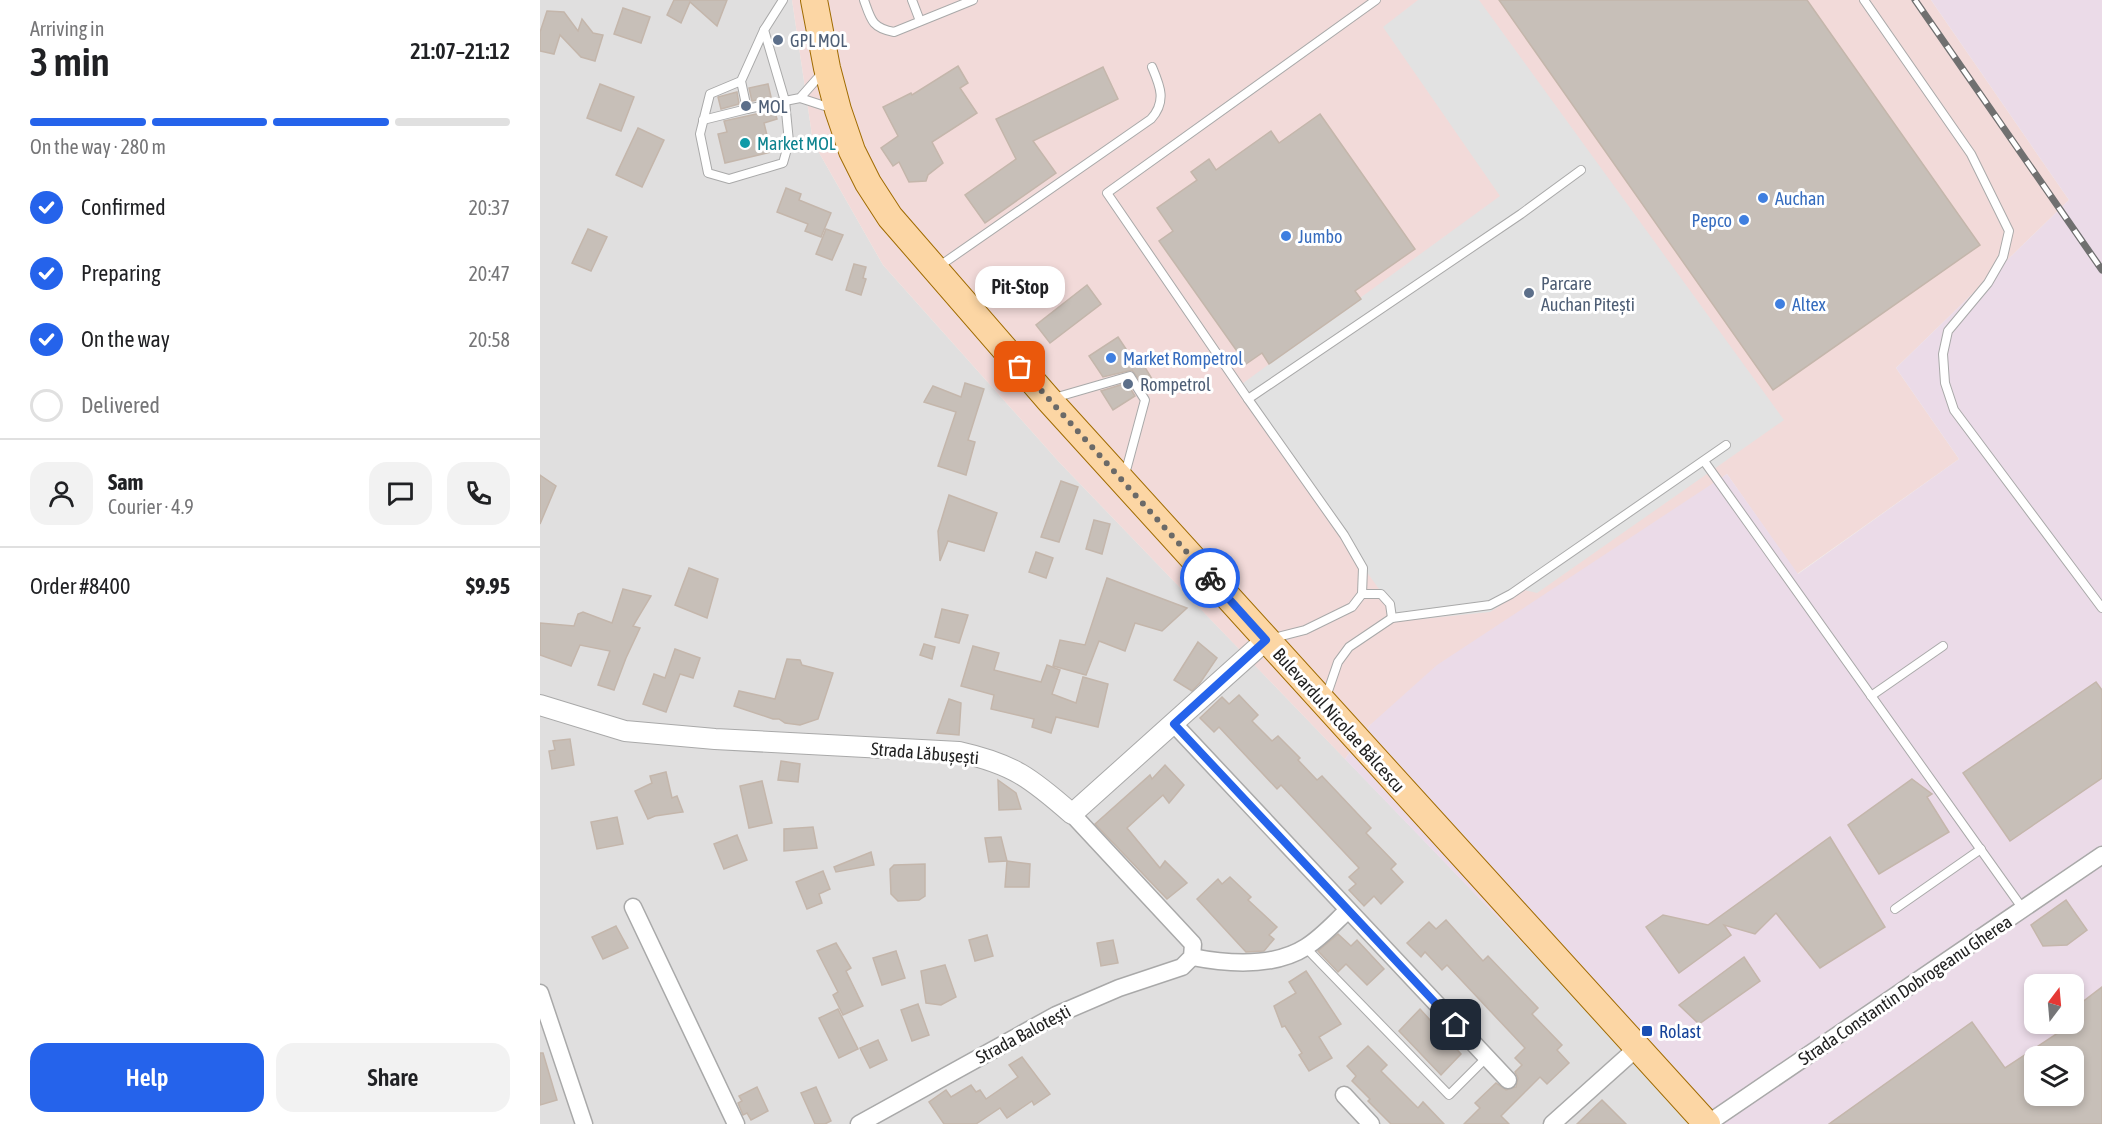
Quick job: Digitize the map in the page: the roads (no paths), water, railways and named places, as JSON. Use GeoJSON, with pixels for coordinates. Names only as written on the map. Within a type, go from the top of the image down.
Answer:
{"type":"FeatureCollection","features":[{"type":"Feature","properties":{"kind":"main road","name":"Bulevardul Nicolae Bălcescu"},"geometry":{"type":"LineString","coordinates":[[814,0],[827,68],[852,150],[868,183],[890,217],[1049,400],[1707,1124]]}},
{"type":"Feature","properties":{"kind":"street"},"geometry":{"type":"LineString","coordinates":[[1266,640],[1072,814],[1183,932],[1193,944],[1192,957],[1213,961],[1274,962],[1306,948],[1348,910]]}},
{"type":"Feature","properties":{"kind":"street","name":"Strada Lăbușești"},"geometry":{"type":"LineString","coordinates":[[540,705],[625,731],[958,752],[986,758],[1014,769],[1038,784],[1072,814]]}},
{"type":"Feature","properties":{"kind":"street"},"geometry":{"type":"LineString","coordinates":[[1174,724],[1508,1080]]}},
{"type":"Feature","properties":{"kind":"street","name":"Strada Constantin Dobrogeanu Gherea"},"geometry":{"type":"LineString","coordinates":[[1707,1124],[2102,855]]}},
{"type":"Feature","properties":{"kind":"street"},"geometry":{"type":"LineString","coordinates":[[633,907],[736,1124]]}},
{"type":"Feature","properties":{"kind":"street","name":"Strada Balotești"},"geometry":{"type":"LineString","coordinates":[[859,1124],[1056,1015],[1119,988],[1182,967],[1192,957]]}},
{"type":"Feature","properties":{"kind":"street"},"geometry":{"type":"LineString","coordinates":[[540,993],[584,1124]]}},
{"type":"Feature","properties":{"kind":"street"},"geometry":{"type":"LineString","coordinates":[[1552,1124],[1638,1047]]}},
{"type":"Feature","properties":{"kind":"street"},"geometry":{"type":"LineString","coordinates":[[1344,1095],[1371,1124]]}},
{"type":"Feature","properties":{"kind":"lane"},"geometry":{"type":"LineString","coordinates":[[747,109],[741,81],[764,30],[783,0]]}},
{"type":"Feature","properties":{"kind":"lane"},"geometry":{"type":"LineString","coordinates":[[864,0],[872,20],[880,30],[894,32],[973,0]]}},
{"type":"Feature","properties":{"kind":"lane"},"geometry":{"type":"LineString","coordinates":[[912,0],[920,21]]}},
{"type":"Feature","properties":{"kind":"lane"},"geometry":{"type":"LineString","coordinates":[[1266,640],[1305,630],[1352,607],[1362,594],[1363,568],[1348,540],[1107,193],[1376,0]]}},
{"type":"Feature","properties":{"kind":"lane"},"geometry":{"type":"LineString","coordinates":[[1864,0],[1971,154],[2009,231],[2003,257],[1988,283],[1948,331],[1943,364],[1945,382],[1954,410],[2102,608]]}},
{"type":"Feature","properties":{"kind":"lane"},"geometry":{"type":"LineString","coordinates":[[741,81],[710,94],[700,134],[708,173],[729,179],[783,163],[789,142],[785,101],[764,30]]}},
{"type":"Feature","properties":{"kind":"lane"},"geometry":{"type":"LineString","coordinates":[[935,269],[1152,119],[1159,107],[1161,95],[1152,67]]}},
{"type":"Feature","properties":{"kind":"lane"},"geometry":{"type":"LineString","coordinates":[[800,98],[827,68]]}},
{"type":"Feature","properties":{"kind":"lane"},"geometry":{"type":"LineString","coordinates":[[703,120],[800,98],[838,110]]}},
{"type":"Feature","properties":{"kind":"lane"},"geometry":{"type":"LineString","coordinates":[[1248,399],[1521,214],[1581,170]]}},
{"type":"Feature","properties":{"kind":"lane"},"geometry":{"type":"LineString","coordinates":[[1049,400],[1130,376],[1145,400],[1123,481]]}},
{"type":"Feature","properties":{"kind":"lane"},"geometry":{"type":"LineString","coordinates":[[1324,703],[1338,662],[1348,647],[1392,618],[1490,605],[1511,594],[1726,445]]}},
{"type":"Feature","properties":{"kind":"lane"},"geometry":{"type":"LineString","coordinates":[[1704,462],[2023,909]]}},
{"type":"Feature","properties":{"kind":"lane"},"geometry":{"type":"LineString","coordinates":[[1362,594],[1381,594],[1390,604],[1392,618]]}},
{"type":"Feature","properties":{"kind":"lane"},"geometry":{"type":"LineString","coordinates":[[1871,696],[1943,646]]}},
{"type":"Feature","properties":{"kind":"lane"},"geometry":{"type":"LineString","coordinates":[[1895,909],[1981,849]]}},
{"type":"Feature","properties":{"kind":"lane"},"geometry":{"type":"LineString","coordinates":[[1306,948],[1449,1095],[1487,1058]]}},
{"type":"Feature","properties":{"kind":"railway"},"geometry":{"type":"LineString","coordinates":[[1915,0],[2102,270]]}},
{"type":"Feature","properties":{"kind":"place","name":"GPL MOL"},"geometry":{"type":"Point","coordinates":[778,40]}},
{"type":"Feature","properties":{"kind":"place","name":"MOL"},"geometry":{"type":"Point","coordinates":[746,106]}},
{"type":"Feature","properties":{"kind":"place","name":"Market MOL"},"geometry":{"type":"Point","coordinates":[745,143]}},
{"type":"Feature","properties":{"kind":"place","name":"Auchan"},"geometry":{"type":"Point","coordinates":[1763,198]}},
{"type":"Feature","properties":{"kind":"place","name":"Pepco"},"geometry":{"type":"Point","coordinates":[1744,220]}},
{"type":"Feature","properties":{"kind":"place","name":"Jumbo"},"geometry":{"type":"Point","coordinates":[1286,236]}},
{"type":"Feature","properties":{"kind":"place","name":"Parcare Auchan Pitești"},"geometry":{"type":"Point","coordinates":[1529,293]}},
{"type":"Feature","properties":{"kind":"place","name":"Altex"},"geometry":{"type":"Point","coordinates":[1780,304]}},
{"type":"Feature","properties":{"kind":"place","name":"Market Rompetrol"},"geometry":{"type":"Point","coordinates":[1111,358]}},
{"type":"Feature","properties":{"kind":"place","name":"Pit-Stop"},"geometry":{"type":"Point","coordinates":[1020,367]}},
{"type":"Feature","properties":{"kind":"place","name":"Rompetrol"},"geometry":{"type":"Point","coordinates":[1128,384]}},
{"type":"Feature","properties":{"kind":"place","name":"Rolast"},"geometry":{"type":"Point","coordinates":[1647,1031]}}]}
